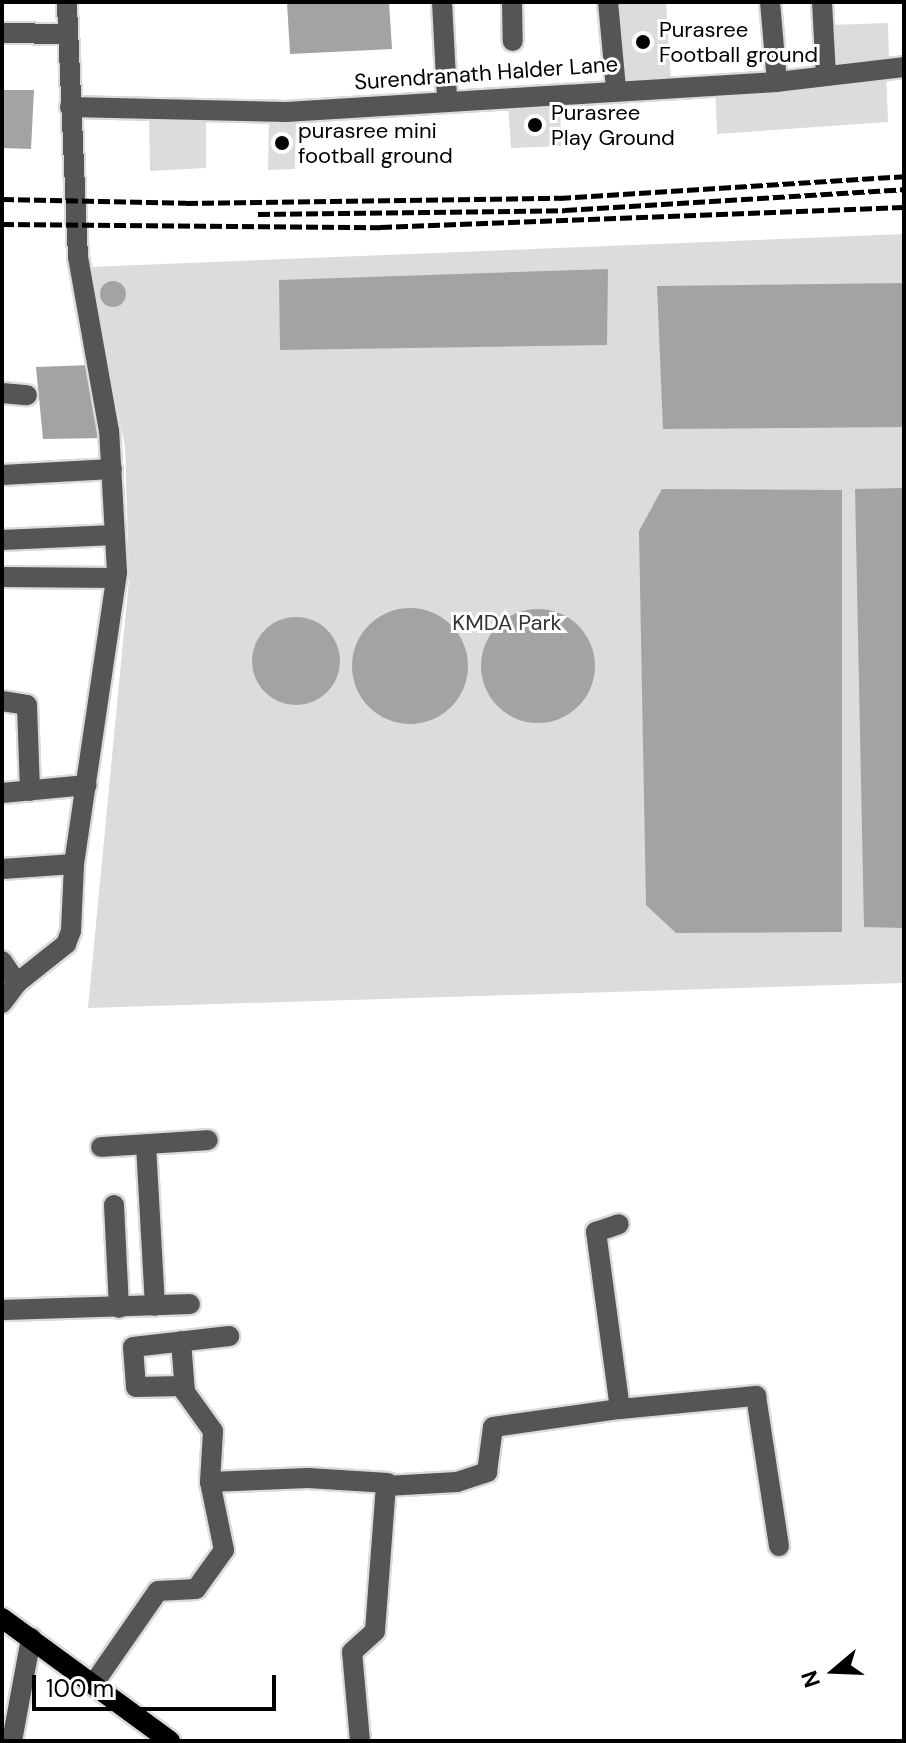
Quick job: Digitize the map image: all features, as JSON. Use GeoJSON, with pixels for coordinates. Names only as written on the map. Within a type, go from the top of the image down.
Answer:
{"type":"FeatureCollection","features":[{"type":"Feature","properties":{"kind":"main road"},"geometry":{"type":"LineString","coordinates":[[2,1618],[170,1741]]}},
{"type":"Feature","properties":{"kind":"street"},"geometry":{"type":"LineString","coordinates":[[2,1003],[17,983],[66,944],[74,864],[116,578],[112,469],[78,257],[67,2]]}},
{"type":"Feature","properties":{"kind":"street"},"geometry":{"type":"LineString","coordinates":[[442,2],[447,98]]}},
{"type":"Feature","properties":{"kind":"street"},"geometry":{"type":"LineString","coordinates":[[512,2],[513,41]]}},
{"type":"Feature","properties":{"kind":"street"},"geometry":{"type":"LineString","coordinates":[[608,2],[616,89]]}},
{"type":"Feature","properties":{"kind":"street"},"geometry":{"type":"LineString","coordinates":[[770,2],[777,82]]}},
{"type":"Feature","properties":{"kind":"street"},"geometry":{"type":"LineString","coordinates":[[822,2],[826,76]]}},
{"type":"Feature","properties":{"kind":"street"},"geometry":{"type":"LineString","coordinates":[[2,33],[66,34]]}},
{"type":"Feature","properties":{"kind":"street","name":"Surendranath Halder Lane"},"geometry":{"type":"LineString","coordinates":[[70,107],[286,112],[447,98],[777,82],[904,67]]}},
{"type":"Feature","properties":{"kind":"street"},"geometry":{"type":"LineString","coordinates":[[2,393],[27,395]]}},
{"type":"Feature","properties":{"kind":"street"},"geometry":{"type":"LineString","coordinates":[[2,475],[112,469]]}},
{"type":"Feature","properties":{"kind":"street"},"geometry":{"type":"LineString","coordinates":[[2,540],[115,535]]}},
{"type":"Feature","properties":{"kind":"street"},"geometry":{"type":"LineString","coordinates":[[2,577],[116,578]]}},
{"type":"Feature","properties":{"kind":"street"},"geometry":{"type":"LineString","coordinates":[[2,701],[23,703],[29,713],[30,791]]}},
{"type":"Feature","properties":{"kind":"street"},"geometry":{"type":"LineString","coordinates":[[2,793],[87,785]]}},
{"type":"Feature","properties":{"kind":"street"},"geometry":{"type":"LineString","coordinates":[[2,869],[74,864]]}},
{"type":"Feature","properties":{"kind":"street"},"geometry":{"type":"LineString","coordinates":[[2,961],[17,983]]}},
{"type":"Feature","properties":{"kind":"street"},"geometry":{"type":"LineString","coordinates":[[101,1147],[208,1140]]}},
{"type":"Feature","properties":{"kind":"street"},"geometry":{"type":"LineString","coordinates":[[94,1683],[158,1591],[196,1589],[221,1555],[223,1537],[210,1482],[213,1431],[184,1386],[173,1341],[159,1306],[146,1145]]}},
{"type":"Feature","properties":{"kind":"street"},"geometry":{"type":"LineString","coordinates":[[114,1205],[119,1308]]}},
{"type":"Feature","properties":{"kind":"street"},"geometry":{"type":"LineString","coordinates":[[619,1224],[596,1232],[620,1409]]}},
{"type":"Feature","properties":{"kind":"street"},"geometry":{"type":"LineString","coordinates":[[2,1310],[190,1304]]}},
{"type":"Feature","properties":{"kind":"street"},"geometry":{"type":"LineString","coordinates":[[184,1386],[135,1386],[133,1347],[229,1336]]}},
{"type":"Feature","properties":{"kind":"street"},"geometry":{"type":"LineString","coordinates":[[210,1482],[308,1478],[388,1483],[457,1482],[487,1472],[493,1427],[620,1409],[756,1396],[779,1546]]}},
{"type":"Feature","properties":{"kind":"street"},"geometry":{"type":"LineString","coordinates":[[360,1741],[352,1652],[375,1631],[388,1483]]}},
{"type":"Feature","properties":{"kind":"street"},"geometry":{"type":"LineString","coordinates":[[12,1741],[31,1638]]}},
{"type":"Feature","properties":{"kind":"green space","name":"Purasree Football ground"},"geometry":{"type":"Polygon","coordinates":[[[615,2],[666,2],[671,81],[620,84],[615,2]]]}},
{"type":"Feature","properties":{"kind":"green space"},"geometry":{"type":"Polygon","coordinates":[[[888,23],[889,64],[833,71],[831,25],[888,23]]]}},
{"type":"Feature","properties":{"kind":"green space"},"geometry":{"type":"Polygon","coordinates":[[[886,72],[888,122],[717,134],[715,87],[886,72]]]}},
{"type":"Feature","properties":{"kind":"green space","name":"Purasree Play Ground"},"geometry":{"type":"Polygon","coordinates":[[[560,103],[561,146],[511,148],[508,104],[560,103]]]}},
{"type":"Feature","properties":{"kind":"green space"},"geometry":{"type":"Polygon","coordinates":[[[206,114],[206,168],[150,171],[149,115],[206,114]]]}},
{"type":"Feature","properties":{"kind":"green space","name":"purasree mini football ground"},"geometry":{"type":"Polygon","coordinates":[[[296,116],[295,169],[268,170],[269,117],[296,116]]]}},
{"type":"Feature","properties":{"kind":"green space","name":"KMDA Park"},"geometry":{"type":"Polygon","coordinates":[[[904,234],[904,983],[88,1008],[129,579],[125,446],[89,267],[904,234]]]}},
{"type":"Feature","properties":{"kind":"shaded area"},"geometry":{"type":"Polygon","coordinates":[[[287,2],[389,2],[392,49],[290,54],[287,2]]]}},
{"type":"Feature","properties":{"kind":"shaded area"},"geometry":{"type":"Polygon","coordinates":[[[2,90],[34,90],[31,149],[2,148],[2,90]]]}},
{"type":"Feature","properties":{"kind":"shaded area"},"geometry":{"type":"Polygon","coordinates":[[[608,269],[607,345],[280,350],[279,280],[608,269]]]}},
{"type":"Feature","properties":{"kind":"shaded area"},"geometry":{"type":"Polygon","coordinates":[[[113,281],[122,285],[126,294],[122,303],[113,307],[104,303],[100,294],[104,285],[113,281]]]}},
{"type":"Feature","properties":{"kind":"shaded area"},"geometry":{"type":"Polygon","coordinates":[[[904,283],[904,427],[663,429],[657,286],[904,283]]]}},
{"type":"Feature","properties":{"kind":"shaded area"},"geometry":{"type":"Polygon","coordinates":[[[92,365],[103,438],[43,439],[36,367],[92,365]]]}},
{"type":"Feature","properties":{"kind":"shaded area"},"geometry":{"type":"Polygon","coordinates":[[[904,488],[904,928],[864,927],[855,489],[904,488]]]}},
{"type":"Feature","properties":{"kind":"shaded area"},"geometry":{"type":"Polygon","coordinates":[[[662,489],[842,490],[842,932],[676,933],[646,905],[639,531],[662,489]]]}},
{"type":"Feature","properties":{"kind":"shaded area"},"geometry":{"type":"Polygon","coordinates":[[[410,608],[432,612],[451,625],[464,644],[468,666],[464,688],[451,707],[432,720],[410,724],[388,720],[369,707],[356,688],[352,666],[356,644],[369,625],[388,612],[410,608]]]}},
{"type":"Feature","properties":{"kind":"shaded area"},"geometry":{"type":"Polygon","coordinates":[[[538,609],[560,613],[579,625],[591,644],[595,666],[591,688],[579,707],[560,719],[538,723],[516,719],[497,707],[485,688],[481,666],[485,644],[497,625],[516,613],[538,609]]]}},
{"type":"Feature","properties":{"kind":"shaded area"},"geometry":{"type":"Polygon","coordinates":[[[296,617],[313,621],[327,630],[336,644],[340,661],[336,678],[327,692],[313,701],[296,705],[279,701],[265,692],[256,678],[252,661],[256,644],[265,630],[279,621],[296,617]]]}},
{"type":"Feature","properties":{"kind":"railway"},"geometry":{"type":"LineString","coordinates":[[2,199],[186,203],[559,198],[904,176]]}},
{"type":"Feature","properties":{"kind":"railway"},"geometry":{"type":"LineString","coordinates":[[258,214],[565,210],[904,189]]}},
{"type":"Feature","properties":{"kind":"railway"},"geometry":{"type":"LineString","coordinates":[[2,224],[380,227],[904,207]]}},
{"type":"Feature","properties":{"kind":"place","name":"Purasree Football ground"},"geometry":{"type":"Point","coordinates":[643,42]}},
{"type":"Feature","properties":{"kind":"place","name":"Purasree Play Ground"},"geometry":{"type":"Point","coordinates":[535,125]}},
{"type":"Feature","properties":{"kind":"place","name":"purasree mini football ground"},"geometry":{"type":"Point","coordinates":[282,143]}}]}
